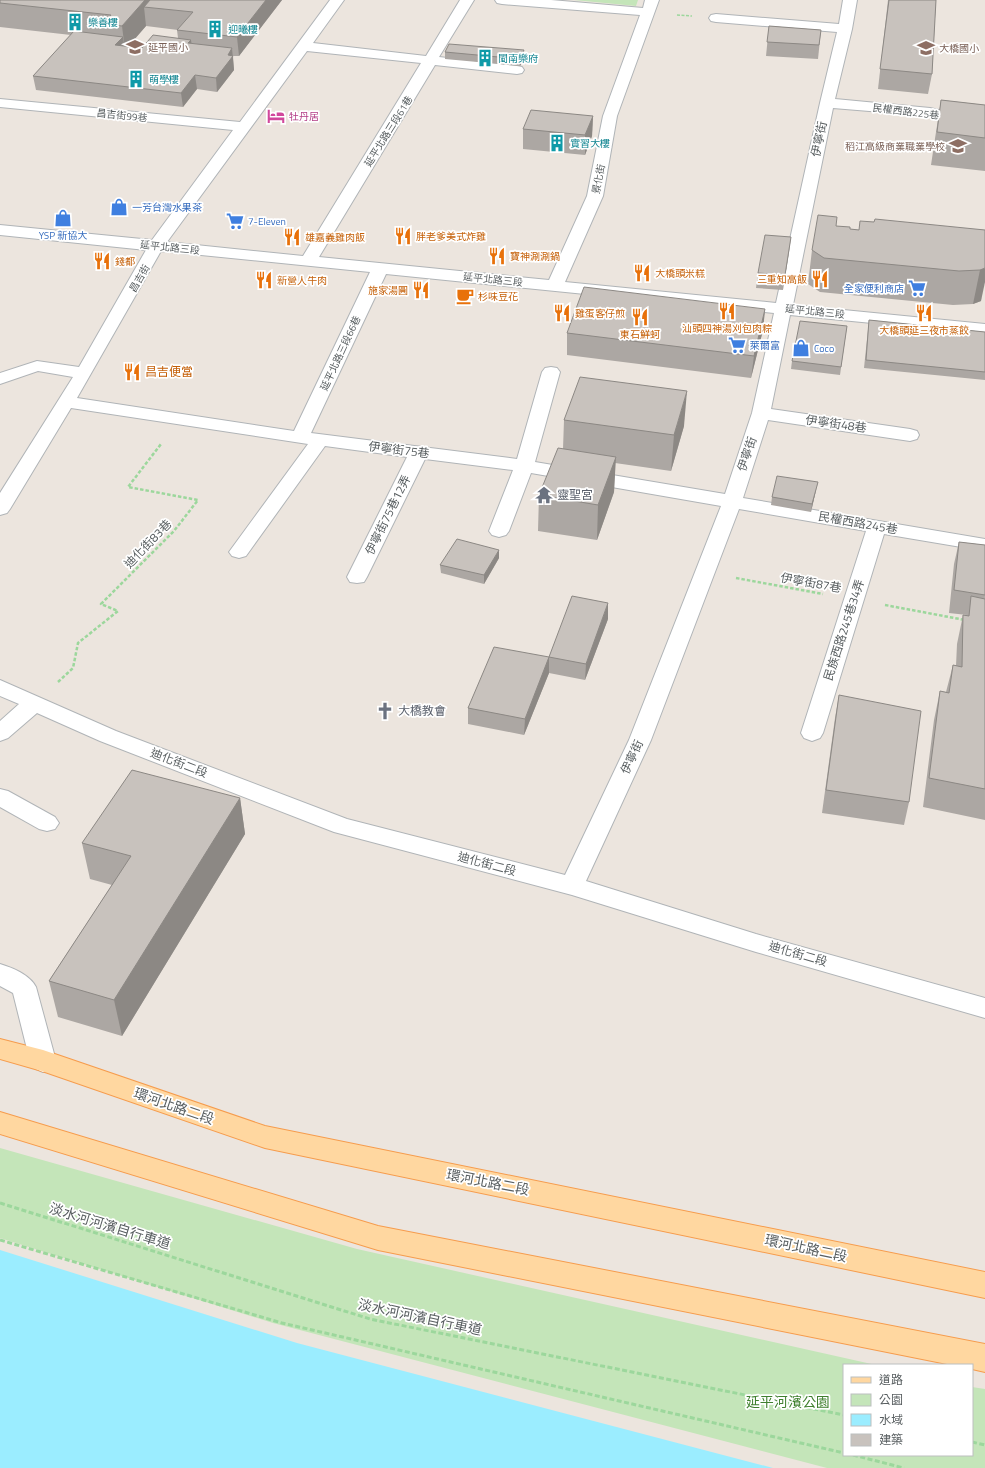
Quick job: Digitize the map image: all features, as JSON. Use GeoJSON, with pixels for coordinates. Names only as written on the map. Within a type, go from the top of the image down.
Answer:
{"type":"FeatureCollection","features":[{"type":"Feature","properties":{"kind":"main road","name":"環河北路二段"},"geometry":{"type":"LineString","coordinates":[[0,1048],[43,1061],[265,1137],[985,1285]]}},
{"type":"Feature","properties":{"kind":"main road"},"geometry":{"type":"LineString","coordinates":[[0,1124],[378,1238],[985,1358]]}},
{"type":"Feature","properties":{"kind":"street","name":"昌吉街"},"geometry":{"type":"LineString","coordinates":[[0,509],[84,373],[156,246],[337,0]]}},
{"type":"Feature","properties":{"kind":"street","name":"延平北路三段61巷"},"geometry":{"type":"LineString","coordinates":[[308,261],[467,0]]}},
{"type":"Feature","properties":{"kind":"street"},"geometry":{"type":"LineString","coordinates":[[502,0],[650,6]]}},
{"type":"Feature","properties":{"kind":"street","name":"伊寧街"},"geometry":{"type":"LineString","coordinates":[[572,886],[640,740],[732,501],[761,413],[827,103],[845,29],[850,0]]}},
{"type":"Feature","properties":{"kind":"street","name":"景化街"},"geometry":{"type":"LineString","coordinates":[[555,286],[595,196],[610,116],[650,6]]}},
{"type":"Feature","properties":{"kind":"street"},"geometry":{"type":"LineString","coordinates":[[716,18],[845,29]]}},
{"type":"Feature","properties":{"kind":"street"},"geometry":{"type":"LineString","coordinates":[[304,46],[517,70]]}},
{"type":"Feature","properties":{"kind":"street","name":"昌吉街99巷"},"geometry":{"type":"LineString","coordinates":[[0,103],[245,127]]}},
{"type":"Feature","properties":{"kind":"street","name":"民權西路225巷"},"geometry":{"type":"LineString","coordinates":[[827,103],[930,112],[965,120],[985,122]]}},
{"type":"Feature","properties":{"kind":"street","name":"延平北路三段"},"geometry":{"type":"LineString","coordinates":[[0,230],[985,329]]}},
{"type":"Feature","properties":{"kind":"street","name":"延平北路三段66巷"},"geometry":{"type":"LineString","coordinates":[[300,437],[380,268]]}},
{"type":"Feature","properties":{"kind":"street"},"geometry":{"type":"LineString","coordinates":[[0,379],[37,366],[84,373]]}},
{"type":"Feature","properties":{"kind":"street"},"geometry":{"type":"LineString","coordinates":[[499,531],[524,466],[551,372]]}},
{"type":"Feature","properties":{"kind":"street","name":"伊寧街75巷"},"geometry":{"type":"LineString","coordinates":[[66,402],[320,440],[524,466],[732,501]]}},
{"type":"Feature","properties":{"kind":"street","name":"伊寧街48巷"},"geometry":{"type":"LineString","coordinates":[[761,413],[910,435]]}},
{"type":"Feature","properties":{"kind":"street"},"geometry":{"type":"LineString","coordinates":[[239,552],[320,440]]}},
{"type":"Feature","properties":{"kind":"street","name":"伊寧街75巷12弄"},"geometry":{"type":"LineString","coordinates":[[356,577],[419,452]]}},
{"type":"Feature","properties":{"kind":"street","name":"民權西路245巷"},"geometry":{"type":"LineString","coordinates":[[732,501],[985,545]]}},
{"type":"Feature","properties":{"kind":"street","name":"民族西路245巷34弄"},"geometry":{"type":"LineString","coordinates":[[812,733],[877,526]]}},
{"type":"Feature","properties":{"kind":"street","name":"迪化街二段"},"geometry":{"type":"LineString","coordinates":[[0,687],[108,736],[342,826],[572,886],[756,943],[985,1008]]}},
{"type":"Feature","properties":{"kind":"street"},"geometry":{"type":"LineString","coordinates":[[0,733],[35,703]]}},
{"type":"Feature","properties":{"kind":"street"},"geometry":{"type":"LineString","coordinates":[[0,797],[47,823]]}},
{"type":"Feature","properties":{"kind":"street"},"geometry":{"type":"LineString","coordinates":[[0,974],[24,987],[43,1061]]}},
{"type":"Feature","properties":{"kind":"path"},"geometry":{"type":"LineString","coordinates":[[650,6],[716,18]]}},
{"type":"Feature","properties":{"kind":"path","name":"迪化街83巷"},"geometry":{"type":"LineString","coordinates":[[35,703],[73,668],[78,643],[118,611],[101,604],[174,531],[198,500],[128,487],[179,419]]}},
{"type":"Feature","properties":{"kind":"path","name":"伊寧街87巷"},"geometry":{"type":"LineString","coordinates":[[704,572],[970,620]]}},
{"type":"Feature","properties":{"kind":"path","name":"淡水河河濱自行車道"},"geometry":{"type":"LineString","coordinates":[[0,1204],[370,1319],[843,1414]]}},
{"type":"Feature","properties":{"kind":"path"},"geometry":{"type":"LineString","coordinates":[[0,1240],[282,1323],[843,1453]]}},
{"type":"Feature","properties":{"kind":"path"},"geometry":{"type":"LineString","coordinates":[[973,1442],[985,1445]]}},
{"type":"Feature","properties":{"kind":"path"},"geometry":{"type":"LineString","coordinates":[[857,1456],[904,1468]]}},
{"type":"Feature","properties":{"kind":"green space"},"geometry":{"type":"Polygon","coordinates":[[[574,0],[638,0],[636,6],[574,0]]]}},
{"type":"Feature","properties":{"kind":"green space","name":"延平河濱公園"},"geometry":{"type":"Polygon","coordinates":[[[0,1148],[357,1249],[872,1364],[843,1364],[843,1456],[973,1456],[973,1387],[985,1389],[985,1468],[827,1468],[273,1323],[0,1238],[0,1148]]]}},
{"type":"Feature","properties":{"kind":"water"},"geometry":{"type":"Polygon","coordinates":[[[0,1250],[297,1343],[773,1468],[0,1468],[0,1250]]]}},
{"type":"Feature","properties":{"kind":"building"},"geometry":{"type":"Polygon","coordinates":[[[0,0],[145,0],[122,26],[103,24],[111,15],[0,3],[0,0]]]}},
{"type":"Feature","properties":{"kind":"building"},"geometry":{"type":"Polygon","coordinates":[[[150,0],[266,0],[237,37],[177,30],[193,12],[144,7],[150,0]]]}},
{"type":"Feature","properties":{"kind":"building"},"geometry":{"type":"Polygon","coordinates":[[[889,0],[936,0],[932,74],[880,69],[889,0]]]}},
{"type":"Feature","properties":{"kind":"building"},"geometry":{"type":"Polygon","coordinates":[[[769,26],[821,30],[819,45],[767,42],[769,26]]]}},
{"type":"Feature","properties":{"kind":"building","name":"萌學樓"},"geometry":{"type":"Polygon","coordinates":[[[74,31],[123,37],[115,45],[142,48],[153,35],[191,40],[188,43],[232,48],[228,55],[233,56],[216,78],[195,75],[181,93],[33,76],[74,31]]]}},
{"type":"Feature","properties":{"kind":"building"},"geometry":{"type":"Polygon","coordinates":[[[449,44],[524,50],[520,59],[445,52],[449,44]]]}},
{"type":"Feature","properties":{"kind":"building"},"geometry":{"type":"Polygon","coordinates":[[[941,100],[985,105],[985,138],[937,132],[941,100]]]}},
{"type":"Feature","properties":{"kind":"building"},"geometry":{"type":"Polygon","coordinates":[[[531,110],[593,116],[585,135],[523,129],[531,110]]]}},
{"type":"Feature","properties":{"kind":"building"},"geometry":{"type":"Polygon","coordinates":[[[818,215],[837,217],[836,226],[850,227],[850,229],[859,230],[860,221],[874,222],[875,219],[985,230],[985,268],[980,270],[959,271],[824,258],[812,250],[818,215]]]}},
{"type":"Feature","properties":{"kind":"building"},"geometry":{"type":"Polygon","coordinates":[[[765,235],[791,237],[785,275],[758,273],[765,235]]]}},
{"type":"Feature","properties":{"kind":"building"},"geometry":{"type":"Polygon","coordinates":[[[584,287],[765,309],[754,356],[567,333],[584,287]]]}},
{"type":"Feature","properties":{"kind":"building"},"geometry":{"type":"Polygon","coordinates":[[[869,320],[985,332],[985,372],[866,360],[869,320]]]}},
{"type":"Feature","properties":{"kind":"building"},"geometry":{"type":"Polygon","coordinates":[[[800,321],[847,326],[841,367],[792,361],[800,321]]]}},
{"type":"Feature","properties":{"kind":"building"},"geometry":{"type":"Polygon","coordinates":[[[580,377],[687,391],[674,435],[564,420],[580,377]]]}},
{"type":"Feature","properties":{"kind":"building"},"geometry":{"type":"Polygon","coordinates":[[[558,448],[616,457],[598,505],[539,495],[558,448]]]}},
{"type":"Feature","properties":{"kind":"building"},"geometry":{"type":"Polygon","coordinates":[[[777,476],[818,482],[812,504],[772,497],[777,476]]]}},
{"type":"Feature","properties":{"kind":"building"},"geometry":{"type":"Polygon","coordinates":[[[457,539],[499,550],[484,575],[440,565],[457,539]]]}},
{"type":"Feature","properties":{"kind":"building"},"geometry":{"type":"Polygon","coordinates":[[[959,542],[985,545],[985,595],[954,590],[959,542]]]}},
{"type":"Feature","properties":{"kind":"building"},"geometry":{"type":"Polygon","coordinates":[[[572,596],[608,603],[586,664],[549,657],[572,596]]]}},
{"type":"Feature","properties":{"kind":"building"},"geometry":{"type":"Polygon","coordinates":[[[971,596],[985,599],[985,789],[929,778],[940,691],[949,693],[953,665],[962,667],[963,615],[969,616],[971,596]]]}},
{"type":"Feature","properties":{"kind":"building"},"geometry":{"type":"Polygon","coordinates":[[[494,647],[549,657],[525,719],[468,708],[494,647]]]}},
{"type":"Feature","properties":{"kind":"building"},"geometry":{"type":"Polygon","coordinates":[[[839,695],[921,711],[909,802],[826,790],[839,695]]]}},
{"type":"Feature","properties":{"kind":"building"},"geometry":{"type":"Polygon","coordinates":[[[132,770],[240,798],[114,1000],[49,981],[131,856],[82,843],[132,770]]]}},
{"type":"Feature","properties":{"kind":"place","name":"樂善樓"},"geometry":{"type":"Point","coordinates":[75,22]}},
{"type":"Feature","properties":{"kind":"place","name":"迎曦樓"},"geometry":{"type":"Point","coordinates":[215,29]}},
{"type":"Feature","properties":{"kind":"place","name":"延平國小"},"geometry":{"type":"Point","coordinates":[135,47]}},
{"type":"Feature","properties":{"kind":"place","name":"大橋國小"},"geometry":{"type":"Point","coordinates":[926,48]}},
{"type":"Feature","properties":{"kind":"place","name":"閩南樂府"},"geometry":{"type":"Point","coordinates":[485,58]}},
{"type":"Feature","properties":{"kind":"place","name":"萌學樓"},"geometry":{"type":"Point","coordinates":[136,79]}},
{"type":"Feature","properties":{"kind":"place","name":"牡丹居"},"geometry":{"type":"Point","coordinates":[276,116]}},
{"type":"Feature","properties":{"kind":"place","name":"實習大樓"},"geometry":{"type":"Point","coordinates":[557,143]}},
{"type":"Feature","properties":{"kind":"place","name":"稻江高級商業職業學校"},"geometry":{"type":"Point","coordinates":[958,146]}},
{"type":"Feature","properties":{"kind":"place","name":"一芳台灣水果茶"},"geometry":{"type":"Point","coordinates":[119,207]}},
{"type":"Feature","properties":{"kind":"place","name":"YSP 新協大"},"geometry":{"type":"Point","coordinates":[63,218]}},
{"type":"Feature","properties":{"kind":"place","name":"7-Eleven"},"geometry":{"type":"Point","coordinates":[235,221]}},
{"type":"Feature","properties":{"kind":"place","name":"胖老爹美式炸雞"},"geometry":{"type":"Point","coordinates":[403,236]}},
{"type":"Feature","properties":{"kind":"place","name":"雄嘉義雞肉飯"},"geometry":{"type":"Point","coordinates":[292,237]}},
{"type":"Feature","properties":{"kind":"place","name":"寶神涮涮鍋"},"geometry":{"type":"Point","coordinates":[497,256]}},
{"type":"Feature","properties":{"kind":"place","name":"錢都"},"geometry":{"type":"Point","coordinates":[102,261]}},
{"type":"Feature","properties":{"kind":"place","name":"大橋頭米糕"},"geometry":{"type":"Point","coordinates":[642,273]}},
{"type":"Feature","properties":{"kind":"place","name":"三重知高飯"},"geometry":{"type":"Point","coordinates":[820,279]}},
{"type":"Feature","properties":{"kind":"place","name":"新營人牛肉"},"geometry":{"type":"Point","coordinates":[264,280]}},
{"type":"Feature","properties":{"kind":"place","name":"全家便利商店"},"geometry":{"type":"Point","coordinates":[917,288]}},
{"type":"Feature","properties":{"kind":"place","name":"施家湯圓"},"geometry":{"type":"Point","coordinates":[421,290]}},
{"type":"Feature","properties":{"kind":"place","name":"杉味豆花"},"geometry":{"type":"Point","coordinates":[465,296]}},
{"type":"Feature","properties":{"kind":"place","name":"汕頭四神湯刈包肉粽"},"geometry":{"type":"Point","coordinates":[727,311]}},
{"type":"Feature","properties":{"kind":"place","name":"雞蛋客仔煎"},"geometry":{"type":"Point","coordinates":[562,313]}},
{"type":"Feature","properties":{"kind":"place","name":"大橋頭延三夜市蒸餃"},"geometry":{"type":"Point","coordinates":[924,313]}},
{"type":"Feature","properties":{"kind":"place","name":"東石鮮蚵"},"geometry":{"type":"Point","coordinates":[640,317]}},
{"type":"Feature","properties":{"kind":"place","name":"萊爾富"},"geometry":{"type":"Point","coordinates":[737,345]}},
{"type":"Feature","properties":{"kind":"place","name":"Coco"},"geometry":{"type":"Point","coordinates":[801,348]}},
{"type":"Feature","properties":{"kind":"place","name":"昌吉便當"},"geometry":{"type":"Point","coordinates":[132,372]}},
{"type":"Feature","properties":{"kind":"place","name":"靈聖宮"},"geometry":{"type":"Point","coordinates":[544,495]}},
{"type":"Feature","properties":{"kind":"place","name":"大橋教會"},"geometry":{"type":"Point","coordinates":[385,711]}}]}
